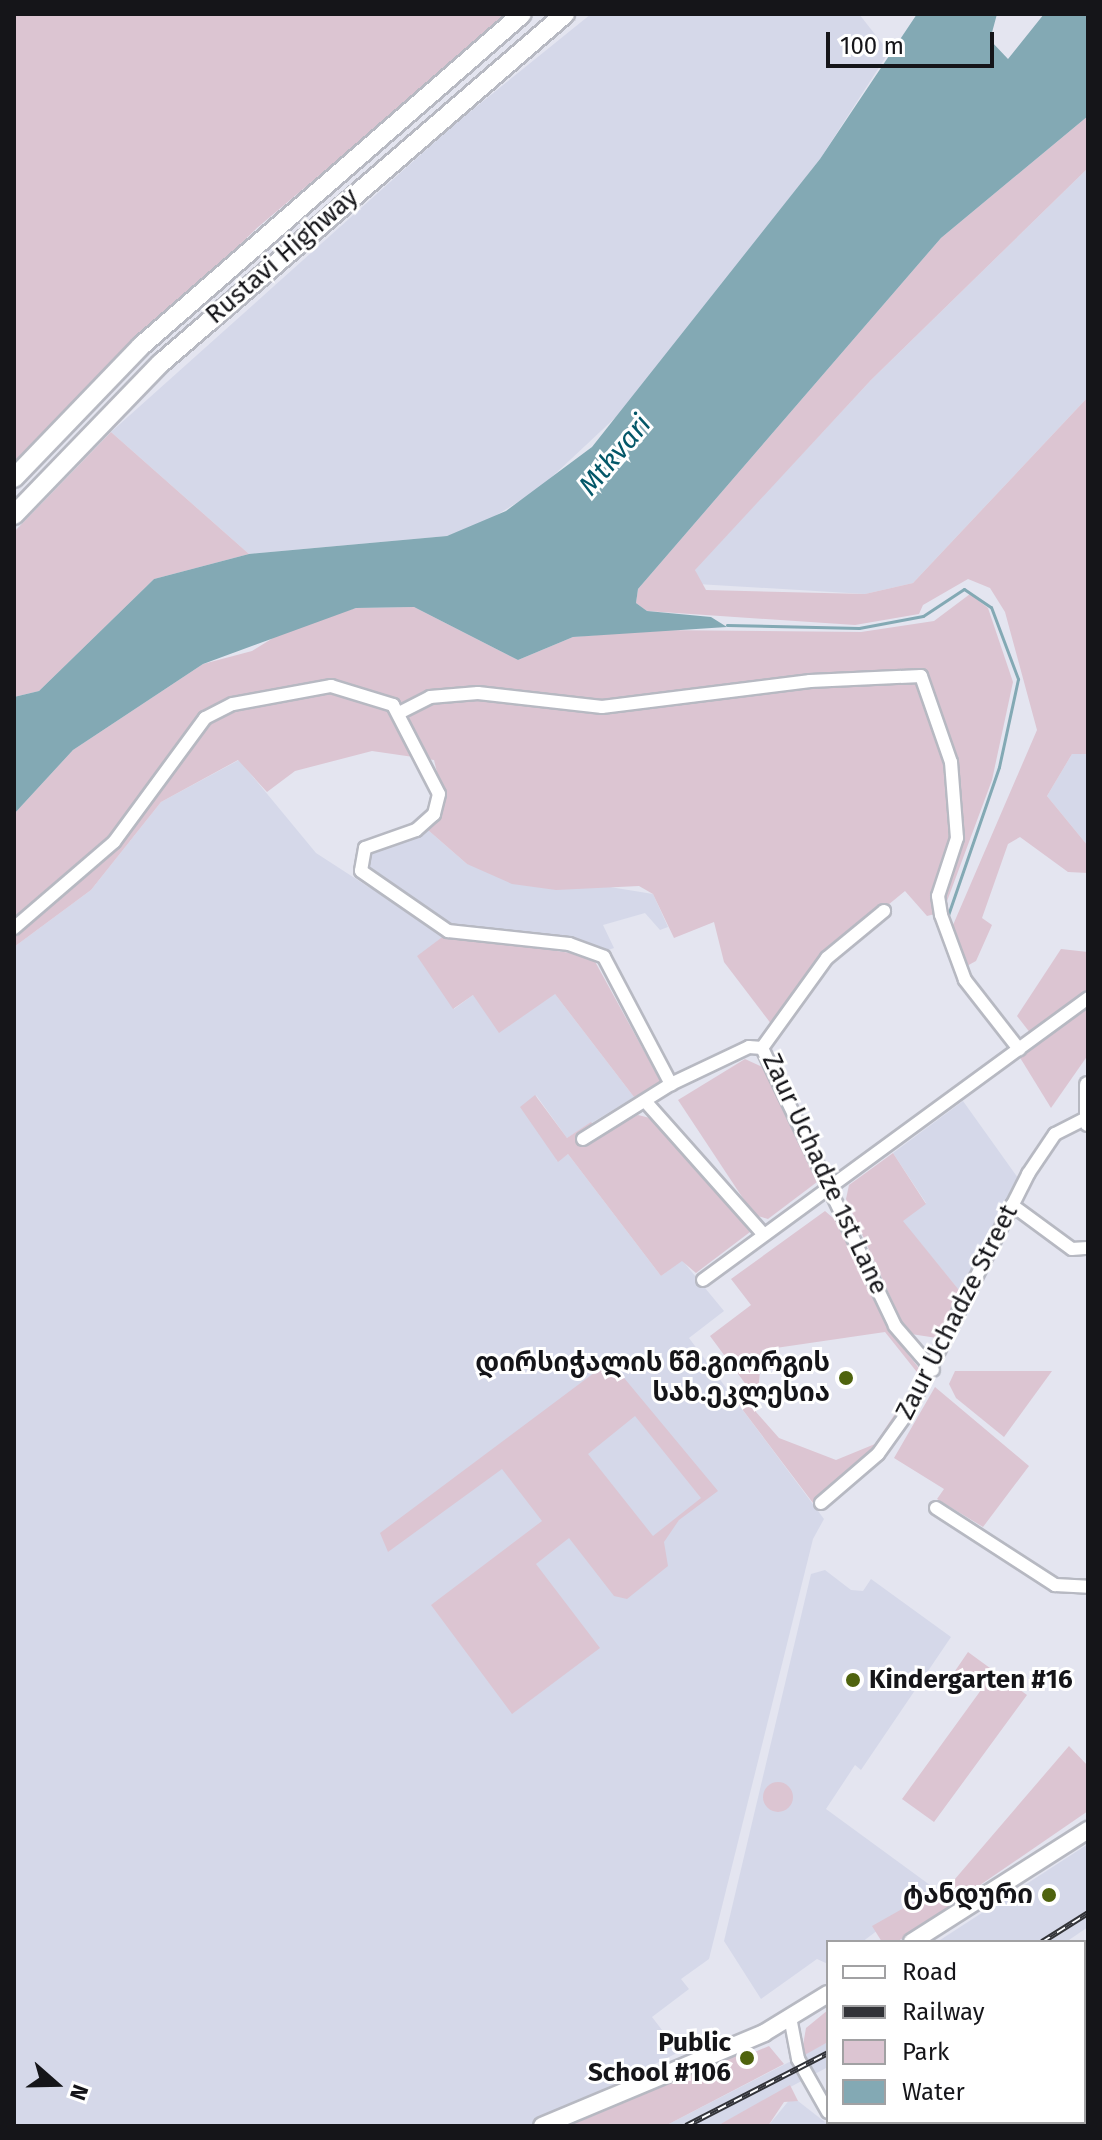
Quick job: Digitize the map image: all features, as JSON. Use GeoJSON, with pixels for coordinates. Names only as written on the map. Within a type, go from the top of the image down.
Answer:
{"type":"FeatureCollection","features":[{"type":"Feature","properties":{"kind":"highway","name":"Rustavi Highway"},"geometry":{"type":"LineString","coordinates":[[14,478],[141,346],[522,14]]}},
{"type":"Feature","properties":{"kind":"highway","name":"Rustavi Highway"},"geometry":{"type":"LineString","coordinates":[[18,510],[161,363],[565,14]]}},
{"type":"Feature","properties":{"kind":"main road"},"geometry":{"type":"LineString","coordinates":[[1086,1121],[1088,1085]]}},
{"type":"Feature","properties":{"kind":"main road"},"geometry":{"type":"LineString","coordinates":[[915,1940],[1088,1830]]}},
{"type":"Feature","properties":{"kind":"main road"},"geometry":{"type":"LineString","coordinates":[[542,2126],[790,2017],[826,1995]]}},
{"type":"Feature","properties":{"kind":"street"},"geometry":{"type":"LineString","coordinates":[[399,713],[430,697],[478,693],[602,707],[810,681],[921,676],[951,762],[957,838],[938,896],[941,915],[965,980],[1019,1049]]}},
{"type":"Feature","properties":{"kind":"street"},"geometry":{"type":"LineString","coordinates":[[14,928],[114,842],[205,718],[233,704],[331,686],[399,713],[433,771],[434,814],[416,830],[365,848],[361,871],[448,931],[569,944],[604,957],[671,1084]]}},
{"type":"Feature","properties":{"kind":"street","name":"Zaur Uchadze 1st Lane"},"geometry":{"type":"LineString","coordinates":[[884,911],[827,958],[762,1048],[832,1187],[895,1326],[933,1370]]}},
{"type":"Feature","properties":{"kind":"street"},"geometry":{"type":"LineString","coordinates":[[703,1280],[1088,998]]}},
{"type":"Feature","properties":{"kind":"street"},"geometry":{"type":"LineString","coordinates":[[583,1139],[671,1084],[749,1047],[762,1048]]}},
{"type":"Feature","properties":{"kind":"street"},"geometry":{"type":"LineString","coordinates":[[645,1101],[763,1234]]}},
{"type":"Feature","properties":{"kind":"street","name":"Zaur Uchadze Street"},"geometry":{"type":"LineString","coordinates":[[821,1503],[878,1454],[933,1370],[1012,1205],[1055,1134],[1086,1121]]}},
{"type":"Feature","properties":{"kind":"street"},"geometry":{"type":"LineString","coordinates":[[1012,1205],[1072,1249],[1088,1248]]}},
{"type":"Feature","properties":{"kind":"street"},"geometry":{"type":"LineString","coordinates":[[936,1508],[1055,1585],[1088,1587]]}},
{"type":"Feature","properties":{"kind":"street"},"geometry":{"type":"LineString","coordinates":[[790,2017],[798,2059],[826,2108]]}},
{"type":"Feature","properties":{"kind":"shaded area"},"geometry":{"type":"Polygon","coordinates":[[[591,14],[859,14],[889,52],[820,159],[633,401],[538,490],[480,525],[447,536],[249,554],[111,432],[456,123],[591,14]]]}},
{"type":"Feature","properties":{"kind":"shaded area"},"geometry":{"type":"Polygon","coordinates":[[[1088,168],[1088,397],[913,583],[865,594],[697,584],[695,569],[871,380],[1088,168]]]}},
{"type":"Feature","properties":{"kind":"shaded area"},"geometry":{"type":"Polygon","coordinates":[[[1072,754],[1088,754],[1088,846],[1047,796],[1072,754]]]}},
{"type":"Feature","properties":{"kind":"shaded area"},"geometry":{"type":"Polygon","coordinates":[[[239,760],[316,853],[370,888],[384,881],[367,865],[372,849],[428,830],[467,864],[653,894],[668,927],[660,930],[645,913],[603,925],[614,948],[592,956],[445,935],[454,1009],[473,995],[555,994],[634,1097],[567,1138],[536,1095],[557,1161],[568,1154],[661,1276],[682,1260],[724,1311],[689,1338],[824,1519],[813,1539],[709,1959],[681,1979],[689,1989],[652,2017],[679,2052],[529,2126],[14,2126],[14,947],[91,890],[161,802],[239,760]]]}},
{"type":"Feature","properties":{"kind":"shaded area"},"geometry":{"type":"Polygon","coordinates":[[[963,1101],[1018,1178],[963,1295],[902,1221],[926,1203],[893,1153],[963,1101]]]}},
{"type":"Feature","properties":{"kind":"shaded area"},"geometry":{"type":"Polygon","coordinates":[[[825,1570],[851,1590],[863,1591],[871,1579],[951,1637],[861,1770],[855,1765],[826,1809],[934,1888],[865,1940],[826,1940],[826,1963],[817,1959],[761,1999],[724,1941],[811,1574],[825,1570]]]}},
{"type":"Feature","properties":{"kind":"shaded area"},"geometry":{"type":"Polygon","coordinates":[[[1088,1844],[1088,1927],[1069,1940],[940,1940],[1088,1844]]]}},
{"type":"Feature","properties":{"kind":"shaded area"},"geometry":{"type":"Polygon","coordinates":[[[826,2043],[826,2068],[717,2126],[665,2126],[826,2043]]]}},
{"type":"Feature","properties":{"kind":"shaded area"},"geometry":{"type":"Polygon","coordinates":[[[791,2098],[830,2126],[768,2126],[791,2098]]]}},
{"type":"Feature","properties":{"kind":"green space"},"geometry":{"type":"Polygon","coordinates":[[[14,14],[510,14],[257,228],[14,462],[14,14]]]}},
{"type":"Feature","properties":{"kind":"green space"},"geometry":{"type":"Polygon","coordinates":[[[1088,116],[1088,168],[871,380],[695,570],[706,590],[865,594],[913,583],[1088,397],[1088,754],[1072,754],[1047,796],[1088,846],[1088,873],[1068,872],[1020,837],[1008,844],[982,918],[992,925],[976,961],[965,967],[953,925],[1037,730],[1005,612],[990,588],[968,579],[923,605],[919,614],[855,625],[647,611],[636,603],[638,589],[941,238],[1088,116]]]}},
{"type":"Feature","properties":{"kind":"green space"},"geometry":{"type":"Polygon","coordinates":[[[111,432],[249,554],[154,579],[39,691],[14,697],[14,532],[111,432]]]}},
{"type":"Feature","properties":{"kind":"green space"},"geometry":{"type":"Polygon","coordinates":[[[970,594],[988,608],[1013,682],[992,780],[943,912],[927,916],[905,891],[820,961],[772,1025],[724,962],[714,922],[674,938],[653,894],[639,886],[556,890],[512,884],[467,864],[428,830],[444,801],[434,760],[372,751],[295,771],[267,792],[238,760],[161,802],[91,890],[14,947],[14,814],[73,750],[203,664],[252,651],[294,625],[356,608],[414,607],[518,660],[573,637],[655,630],[861,632],[934,621],[970,594]]]}},
{"type":"Feature","properties":{"kind":"green space"},"geometry":{"type":"Polygon","coordinates":[[[445,935],[592,956],[662,1084],[634,1097],[555,994],[499,1033],[473,995],[453,1009],[417,956],[445,935]]]}},
{"type":"Feature","properties":{"kind":"green space"},"geometry":{"type":"Polygon","coordinates":[[[1061,949],[1088,952],[1088,990],[1031,1034],[1017,1016],[1061,949]]]}},
{"type":"Feature","properties":{"kind":"green space"},"geometry":{"type":"Polygon","coordinates":[[[1088,1006],[1088,1055],[1051,1108],[1019,1056],[1088,1006]]]}},
{"type":"Feature","properties":{"kind":"green space"},"geometry":{"type":"Polygon","coordinates":[[[745,1059],[767,1069],[821,1179],[768,1219],[754,1215],[678,1100],[745,1059]]]}},
{"type":"Feature","properties":{"kind":"green space"},"geometry":{"type":"Polygon","coordinates":[[[535,1095],[567,1138],[591,1122],[600,1134],[638,1115],[654,1119],[750,1232],[696,1273],[682,1261],[661,1276],[568,1154],[558,1162],[520,1107],[535,1095]]]}},
{"type":"Feature","properties":{"kind":"green space"},"geometry":{"type":"Polygon","coordinates":[[[893,1153],[926,1204],[903,1221],[963,1295],[937,1338],[911,1334],[901,1320],[846,1199],[849,1185],[893,1153]]]}},
{"type":"Feature","properties":{"kind":"green space"},"geometry":{"type":"Polygon","coordinates":[[[825,1211],[847,1230],[893,1335],[925,1376],[874,1453],[813,1503],[736,1401],[750,1390],[710,1336],[751,1305],[731,1279],[825,1211]],[[885,1332],[762,1350],[756,1412],[779,1438],[836,1460],[875,1444],[920,1376],[885,1332]]]}},
{"type":"Feature","properties":{"kind":"green space"},"geometry":{"type":"Polygon","coordinates":[[[610,1361],[718,1491],[679,1520],[664,1542],[668,1566],[627,1599],[614,1596],[569,1538],[536,1564],[600,1648],[512,1714],[431,1605],[542,1521],[502,1469],[388,1552],[380,1533],[610,1361]],[[635,1416],[588,1454],[653,1536],[701,1498],[635,1416]]]}},
{"type":"Feature","properties":{"kind":"green space"},"geometry":{"type":"Polygon","coordinates":[[[955,1371],[1052,1371],[1004,1437],[956,1398],[949,1384],[955,1371]]]}},
{"type":"Feature","properties":{"kind":"green space"},"geometry":{"type":"Polygon","coordinates":[[[935,1387],[1029,1466],[983,1527],[937,1499],[944,1489],[894,1458],[935,1387]]]}},
{"type":"Feature","properties":{"kind":"green space"},"geometry":{"type":"Polygon","coordinates":[[[968,1652],[1027,1695],[934,1822],[902,1799],[981,1690],[955,1671],[968,1652]]]}},
{"type":"Feature","properties":{"kind":"green space"},"geometry":{"type":"Polygon","coordinates":[[[1069,1746],[1088,1766],[1088,1811],[900,1940],[881,1940],[872,1926],[955,1879],[1069,1746]]]}},
{"type":"Feature","properties":{"kind":"green space"},"geometry":{"type":"Polygon","coordinates":[[[778,1782],[789,1786],[793,1797],[789,1808],[778,1812],[767,1808],[763,1797],[767,1786],[778,1782]]]}},
{"type":"Feature","properties":{"kind":"green space"},"geometry":{"type":"Polygon","coordinates":[[[826,2012],[826,2043],[801,2057],[806,2028],[826,2012]]]}},
{"type":"Feature","properties":{"kind":"green space"},"geometry":{"type":"Polygon","coordinates":[[[769,2046],[784,2064],[665,2126],[561,2126],[730,2052],[743,2057],[769,2046]]]}},
{"type":"Feature","properties":{"kind":"green space"},"geometry":{"type":"Polygon","coordinates":[[[790,2085],[798,2101],[784,2102],[768,2126],[717,2126],[790,2085]]]}},
{"type":"Feature","properties":{"kind":"water","name":"Mtkvari"},"geometry":{"type":"Polygon","coordinates":[[[917,14],[997,14],[990,40],[1008,59],[1044,14],[1088,14],[1088,116],[941,238],[638,589],[636,603],[647,611],[711,617],[727,627],[573,637],[518,660],[414,607],[356,608],[203,664],[73,750],[14,814],[14,697],[39,691],[154,579],[249,554],[447,536],[506,511],[592,447],[820,159],[917,14]]]}},
{"type":"Feature","properties":{"kind":"waterway"},"geometry":{"type":"LineString","coordinates":[[727,625],[859,628],[923,616],[964,589],[991,607],[1018,679],[999,767],[947,918]]}},
{"type":"Feature","properties":{"kind":"railway"},"geometry":{"type":"LineString","coordinates":[[1045,1940],[1088,1913]]}},
{"type":"Feature","properties":{"kind":"railway"},"geometry":{"type":"LineString","coordinates":[[686,2126],[826,2054]]}},
{"type":"Feature","properties":{"kind":"place","name":"დირსიჭალის წმ.გიორგის სახ.ეკლესია"},"geometry":{"type":"Point","coordinates":[846,1378]}},
{"type":"Feature","properties":{"kind":"place","name":"Kindergarten #16"},"geometry":{"type":"Point","coordinates":[853,1680]}},
{"type":"Feature","properties":{"kind":"place","name":"ტანდური"},"geometry":{"type":"Point","coordinates":[1049,1895]}},
{"type":"Feature","properties":{"kind":"place","name":"Public School #106"},"geometry":{"type":"Point","coordinates":[747,2058]}}]}
